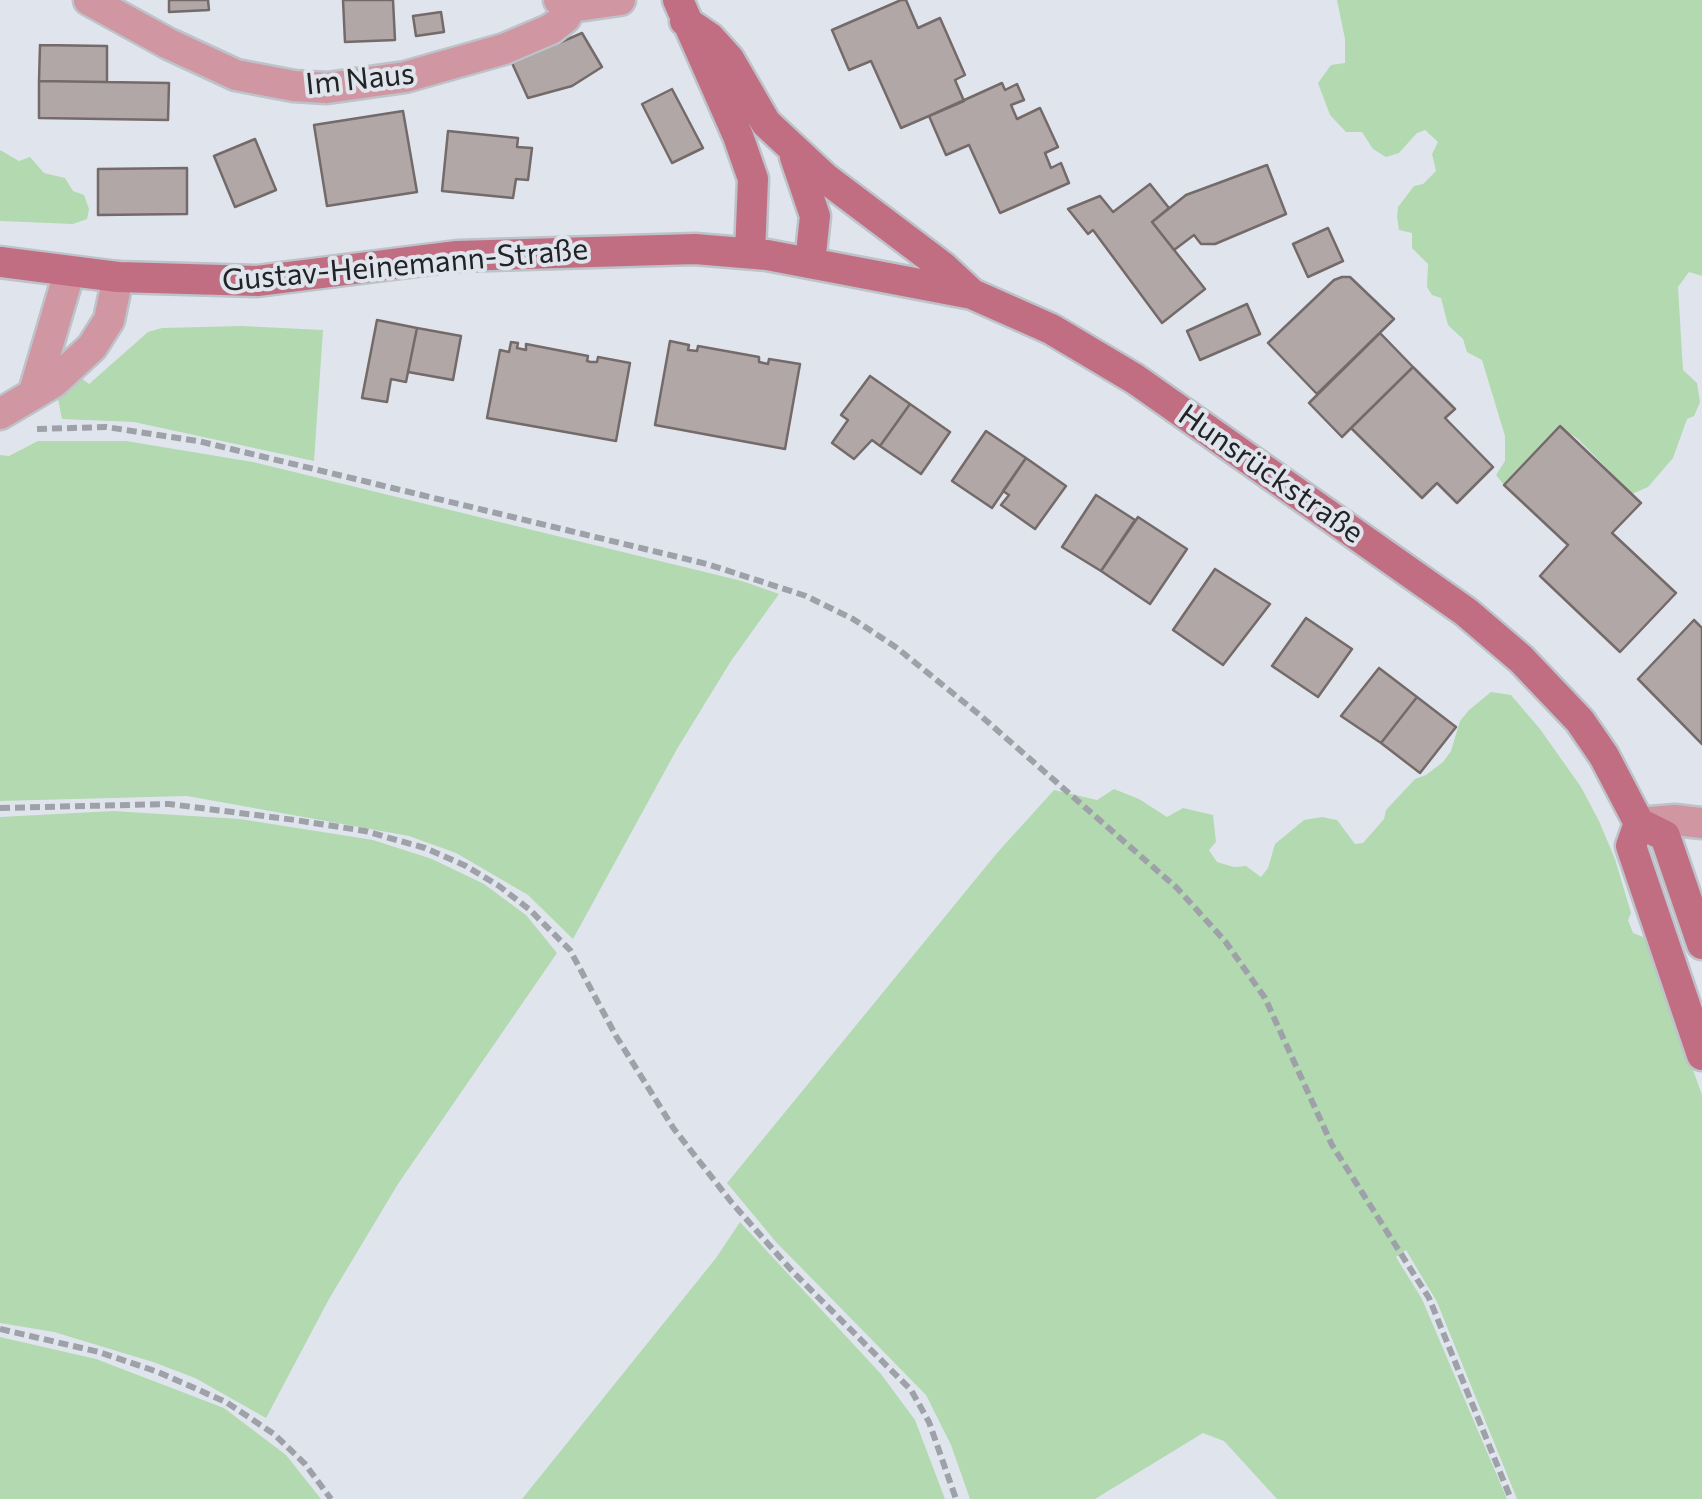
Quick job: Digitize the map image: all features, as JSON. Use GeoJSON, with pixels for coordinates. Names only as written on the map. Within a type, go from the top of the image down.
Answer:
{"type":"FeatureCollection","features":[{"type":"Feature","properties":{"kind":"main road"},"geometry":{"type":"LineString","coordinates":[[681,10],[729,59],[766,123],[825,178],[943,266],[972,294]]}},
{"type":"Feature","properties":{"kind":"main road"},"geometry":{"type":"LineString","coordinates":[[681,10],[738,136],[753,179],[750,253]]}},
{"type":"Feature","properties":{"kind":"main road"},"geometry":{"type":"LineString","coordinates":[[790,145],[815,216],[810,264]]}},
{"type":"Feature","properties":{"kind":"main road","name":"Gustav-Heinemann-Straße"},"geometry":{"type":"LineString","coordinates":[[0,262],[70,274],[257,281],[458,256],[695,248],[750,253]]}},
{"type":"Feature","properties":{"kind":"main road","name":"Hunsrückstraße"},"geometry":{"type":"LineString","coordinates":[[750,253],[972,294],[1051,329],[1135,379],[1466,612],[1531,670],[1580,722],[1604,756],[1639,823]]}},
{"type":"Feature","properties":{"kind":"main road"},"geometry":{"type":"LineString","coordinates":[[1702,944],[1665,836],[1639,823],[1631,846],[1702,1055]]}},
{"type":"Feature","properties":{"kind":"street","name":"Im Naus"},"geometry":{"type":"LineString","coordinates":[[90,0],[183,52],[236,75],[327,88],[405,77],[504,49],[551,29],[566,18],[565,4]]}},
{"type":"Feature","properties":{"kind":"street"},"geometry":{"type":"LineString","coordinates":[[565,4],[620,0]]}},
{"type":"Feature","properties":{"kind":"street"},"geometry":{"type":"LineString","coordinates":[[15,405],[70,274]]}},
{"type":"Feature","properties":{"kind":"street"},"geometry":{"type":"LineString","coordinates":[[15,405],[54,382],[92,347],[109,320],[118,277]]}},
{"type":"Feature","properties":{"kind":"street"},"geometry":{"type":"LineString","coordinates":[[1639,823],[1702,823]]}},
{"type":"Feature","properties":{"kind":"path"},"geometry":{"type":"LineString","coordinates":[[15,405],[21,424],[32,429],[106,427],[198,441],[707,564],[806,596],[897,648],[982,716],[1177,888],[1225,941],[1264,998],[1332,1145],[1429,1298],[1512,1499]]}},
{"type":"Feature","properties":{"kind":"path"},"geometry":{"type":"LineString","coordinates":[[0,808],[169,804],[295,820],[365,831],[424,848],[499,886],[570,950],[616,1036],[674,1128],[732,1203],[793,1272],[911,1390],[930,1422],[956,1499]]}},
{"type":"Feature","properties":{"kind":"path"},"geometry":{"type":"LineString","coordinates":[[0,1329],[98,1352],[226,1402],[274,1434],[304,1464],[330,1499]]}},
{"type":"Feature","properties":{"kind":"green space"},"geometry":{"type":"Polygon","coordinates":[[[1337,0],[1702,0],[1702,276],[1689,272],[1678,287],[1683,370],[1697,383],[1700,402],[1694,416],[1687,419],[1673,458],[1648,487],[1632,494],[1578,439],[1560,427],[1504,485],[1496,475],[1505,461],[1505,436],[1482,360],[1467,352],[1463,339],[1448,325],[1441,298],[1432,295],[1427,287],[1428,264],[1412,248],[1412,233],[1399,230],[1398,207],[1414,186],[1423,184],[1436,171],[1432,154],[1438,142],[1425,130],[1417,133],[1399,153],[1386,157],[1373,149],[1362,132],[1346,132],[1330,115],[1318,83],[1331,65],[1345,63],[1345,39],[1337,0]]]}},
{"type":"Feature","properties":{"kind":"green space"},"geometry":{"type":"Polygon","coordinates":[[[0,150],[19,161],[30,157],[44,173],[65,178],[73,191],[84,195],[89,209],[87,219],[73,224],[0,221],[0,150]]]}},
{"type":"Feature","properties":{"kind":"green space"},"geometry":{"type":"Polygon","coordinates":[[[162,328],[323,330],[314,461],[134,422],[62,419],[58,399],[81,378],[89,384],[148,332],[162,328]]]}},
{"type":"Feature","properties":{"kind":"green space"},"geometry":{"type":"Polygon","coordinates":[[[38,441],[126,441],[253,462],[742,581],[779,594],[731,661],[677,749],[573,939],[528,895],[456,853],[409,836],[187,796],[0,801],[0,455],[9,456],[38,441]]]}},
{"type":"Feature","properties":{"kind":"green space"},"geometry":{"type":"Polygon","coordinates":[[[1491,692],[1511,695],[1540,729],[1581,787],[1599,821],[1631,913],[1628,920],[1633,933],[1646,938],[1702,1095],[1702,1499],[1517,1499],[1437,1302],[1406,1250],[1396,1257],[1422,1299],[1507,1499],[1277,1499],[1224,1441],[1203,1433],[1095,1499],[970,1499],[951,1445],[926,1395],[776,1242],[727,1183],[997,853],[1054,790],[1097,800],[1114,789],[1167,817],[1183,808],[1213,815],[1216,842],[1209,850],[1217,862],[1246,866],[1261,877],[1275,844],[1304,820],[1337,820],[1355,844],[1363,843],[1415,779],[1443,762],[1451,751],[1460,721],[1491,692]]]}},
{"type":"Feature","properties":{"kind":"green space"},"geometry":{"type":"Polygon","coordinates":[[[113,811],[240,819],[373,840],[432,859],[484,884],[526,915],[557,953],[398,1184],[329,1299],[266,1418],[195,1378],[153,1362],[54,1332],[0,1323],[0,817],[113,811]]]}},
{"type":"Feature","properties":{"kind":"green space"},"geometry":{"type":"Polygon","coordinates":[[[740,1222],[881,1374],[915,1420],[945,1499],[522,1499],[716,1258],[740,1222]]]}},
{"type":"Feature","properties":{"kind":"green space"},"geometry":{"type":"Polygon","coordinates":[[[0,1337],[96,1359],[224,1408],[286,1455],[321,1499],[0,1499],[0,1337]]]}},
{"type":"Feature","properties":{"kind":"building"},"geometry":{"type":"Polygon","coordinates":[[[169,0],[208,0],[209,10],[169,12],[169,0]]]}},
{"type":"Feature","properties":{"kind":"building"},"geometry":{"type":"Polygon","coordinates":[[[343,0],[393,0],[395,40],[345,42],[343,0]]]}},
{"type":"Feature","properties":{"kind":"building"},"geometry":{"type":"Polygon","coordinates":[[[906,0],[918,28],[940,18],[965,75],[955,80],[964,101],[901,128],[871,61],[849,70],[832,30],[906,0]]]}},
{"type":"Feature","properties":{"kind":"building"},"geometry":{"type":"Polygon","coordinates":[[[441,12],[444,32],[416,36],[413,16],[441,12]]]}},
{"type":"Feature","properties":{"kind":"building"},"geometry":{"type":"Polygon","coordinates":[[[582,33],[602,67],[572,86],[528,98],[512,63],[582,33]]]}},
{"type":"Feature","properties":{"kind":"building"},"geometry":{"type":"Polygon","coordinates":[[[40,45],[107,46],[107,82],[39,81],[40,45]]]}},
{"type":"Feature","properties":{"kind":"building"},"geometry":{"type":"Polygon","coordinates":[[[39,81],[169,83],[168,120],[39,118],[39,81]]]}},
{"type":"Feature","properties":{"kind":"building"},"geometry":{"type":"Polygon","coordinates":[[[1002,83],[1005,90],[1017,84],[1024,100],[1011,105],[1017,119],[1040,108],[1058,147],[1045,153],[1051,168],[1061,163],[1069,183],[1000,213],[969,145],[946,155],[929,116],[1002,83]]]}},
{"type":"Feature","properties":{"kind":"building"},"geometry":{"type":"Polygon","coordinates":[[[672,89],[703,148],[672,163],[642,104],[672,89]]]}},
{"type":"Feature","properties":{"kind":"building"},"geometry":{"type":"Polygon","coordinates":[[[403,111],[417,192],[327,206],[314,125],[403,111]]]}},
{"type":"Feature","properties":{"kind":"building"},"geometry":{"type":"Polygon","coordinates":[[[448,131],[518,138],[517,147],[532,148],[528,180],[516,179],[513,198],[442,191],[448,131]]]}},
{"type":"Feature","properties":{"kind":"building"},"geometry":{"type":"Polygon","coordinates":[[[255,139],[276,190],[235,207],[214,156],[255,139]]]}},
{"type":"Feature","properties":{"kind":"building"},"geometry":{"type":"Polygon","coordinates":[[[1267,165],[1286,214],[1215,244],[1201,244],[1194,235],[1174,250],[1152,222],[1186,195],[1267,165]]]}},
{"type":"Feature","properties":{"kind":"building"},"geometry":{"type":"Polygon","coordinates":[[[187,168],[187,214],[98,215],[98,169],[187,168]]]}},
{"type":"Feature","properties":{"kind":"building"},"geometry":{"type":"Polygon","coordinates":[[[1150,184],[1169,208],[1152,222],[1205,289],[1162,323],[1093,230],[1088,234],[1068,209],[1100,196],[1113,212],[1150,184]]]}},
{"type":"Feature","properties":{"kind":"building"},"geometry":{"type":"Polygon","coordinates":[[[1328,228],[1343,261],[1308,277],[1293,244],[1328,228]]]}},
{"type":"Feature","properties":{"kind":"building"},"geometry":{"type":"Polygon","coordinates":[[[1350,277],[1394,319],[1317,394],[1268,343],[1334,280],[1350,277]]]}},
{"type":"Feature","properties":{"kind":"building"},"geometry":{"type":"Polygon","coordinates":[[[1247,304],[1260,334],[1200,360],[1187,331],[1247,304]]]}},
{"type":"Feature","properties":{"kind":"building"},"geometry":{"type":"Polygon","coordinates":[[[377,320],[417,328],[406,382],[391,379],[387,402],[362,398],[377,320]]]}},
{"type":"Feature","properties":{"kind":"building"},"geometry":{"type":"Polygon","coordinates":[[[417,328],[461,336],[453,380],[408,372],[417,328]]]}},
{"type":"Feature","properties":{"kind":"building"},"geometry":{"type":"Polygon","coordinates":[[[1380,333],[1413,367],[1342,437],[1309,403],[1380,333]]]}},
{"type":"Feature","properties":{"kind":"building"},"geometry":{"type":"Polygon","coordinates":[[[670,341],[689,345],[688,350],[697,351],[698,346],[759,357],[759,362],[768,364],[769,359],[800,364],[785,449],[655,425],[670,341]]]}},
{"type":"Feature","properties":{"kind":"building"},"geometry":{"type":"Polygon","coordinates":[[[511,342],[526,350],[526,344],[588,356],[587,361],[591,362],[597,362],[598,357],[630,363],[616,441],[487,418],[500,350],[509,352],[511,342]]]}},
{"type":"Feature","properties":{"kind":"building"},"geometry":{"type":"Polygon","coordinates":[[[1413,367],[1455,409],[1445,418],[1493,467],[1457,503],[1437,483],[1422,498],[1351,428],[1413,367]]]}},
{"type":"Feature","properties":{"kind":"building"},"geometry":{"type":"Polygon","coordinates":[[[870,376],[910,404],[880,446],[872,440],[854,459],[832,443],[848,420],[841,415],[870,376]]]}},
{"type":"Feature","properties":{"kind":"building"},"geometry":{"type":"Polygon","coordinates":[[[910,404],[950,432],[921,474],[880,446],[910,404]]]}},
{"type":"Feature","properties":{"kind":"building"},"geometry":{"type":"Polygon","coordinates":[[[1560,426],[1641,503],[1612,533],[1676,593],[1620,652],[1540,576],[1568,545],[1504,485],[1560,426]]]}},
{"type":"Feature","properties":{"kind":"building"},"geometry":{"type":"Polygon","coordinates":[[[986,431],[1026,458],[992,508],[952,481],[986,431]]]}},
{"type":"Feature","properties":{"kind":"building"},"geometry":{"type":"Polygon","coordinates":[[[1026,458],[1066,486],[1035,529],[1001,505],[1009,495],[1003,491],[1026,458]]]}},
{"type":"Feature","properties":{"kind":"building"},"geometry":{"type":"Polygon","coordinates":[[[1096,495],[1135,520],[1101,571],[1062,547],[1096,495]]]}},
{"type":"Feature","properties":{"kind":"building"},"geometry":{"type":"Polygon","coordinates":[[[1138,517],[1187,549],[1150,604],[1101,571],[1138,517]]]}},
{"type":"Feature","properties":{"kind":"building"},"geometry":{"type":"Polygon","coordinates":[[[1215,569],[1270,604],[1223,665],[1173,630],[1215,569]]]}},
{"type":"Feature","properties":{"kind":"building"},"geometry":{"type":"Polygon","coordinates":[[[1306,618],[1352,649],[1318,697],[1272,666],[1306,618]]]}},
{"type":"Feature","properties":{"kind":"building"},"geometry":{"type":"Polygon","coordinates":[[[1694,620],[1702,628],[1702,744],[1638,679],[1694,620]]]}},
{"type":"Feature","properties":{"kind":"building"},"geometry":{"type":"Polygon","coordinates":[[[1379,668],[1417,697],[1381,743],[1341,716],[1379,668]]]}},
{"type":"Feature","properties":{"kind":"building"},"geometry":{"type":"Polygon","coordinates":[[[1417,697],[1456,727],[1420,773],[1381,743],[1417,697]]]}}]}
